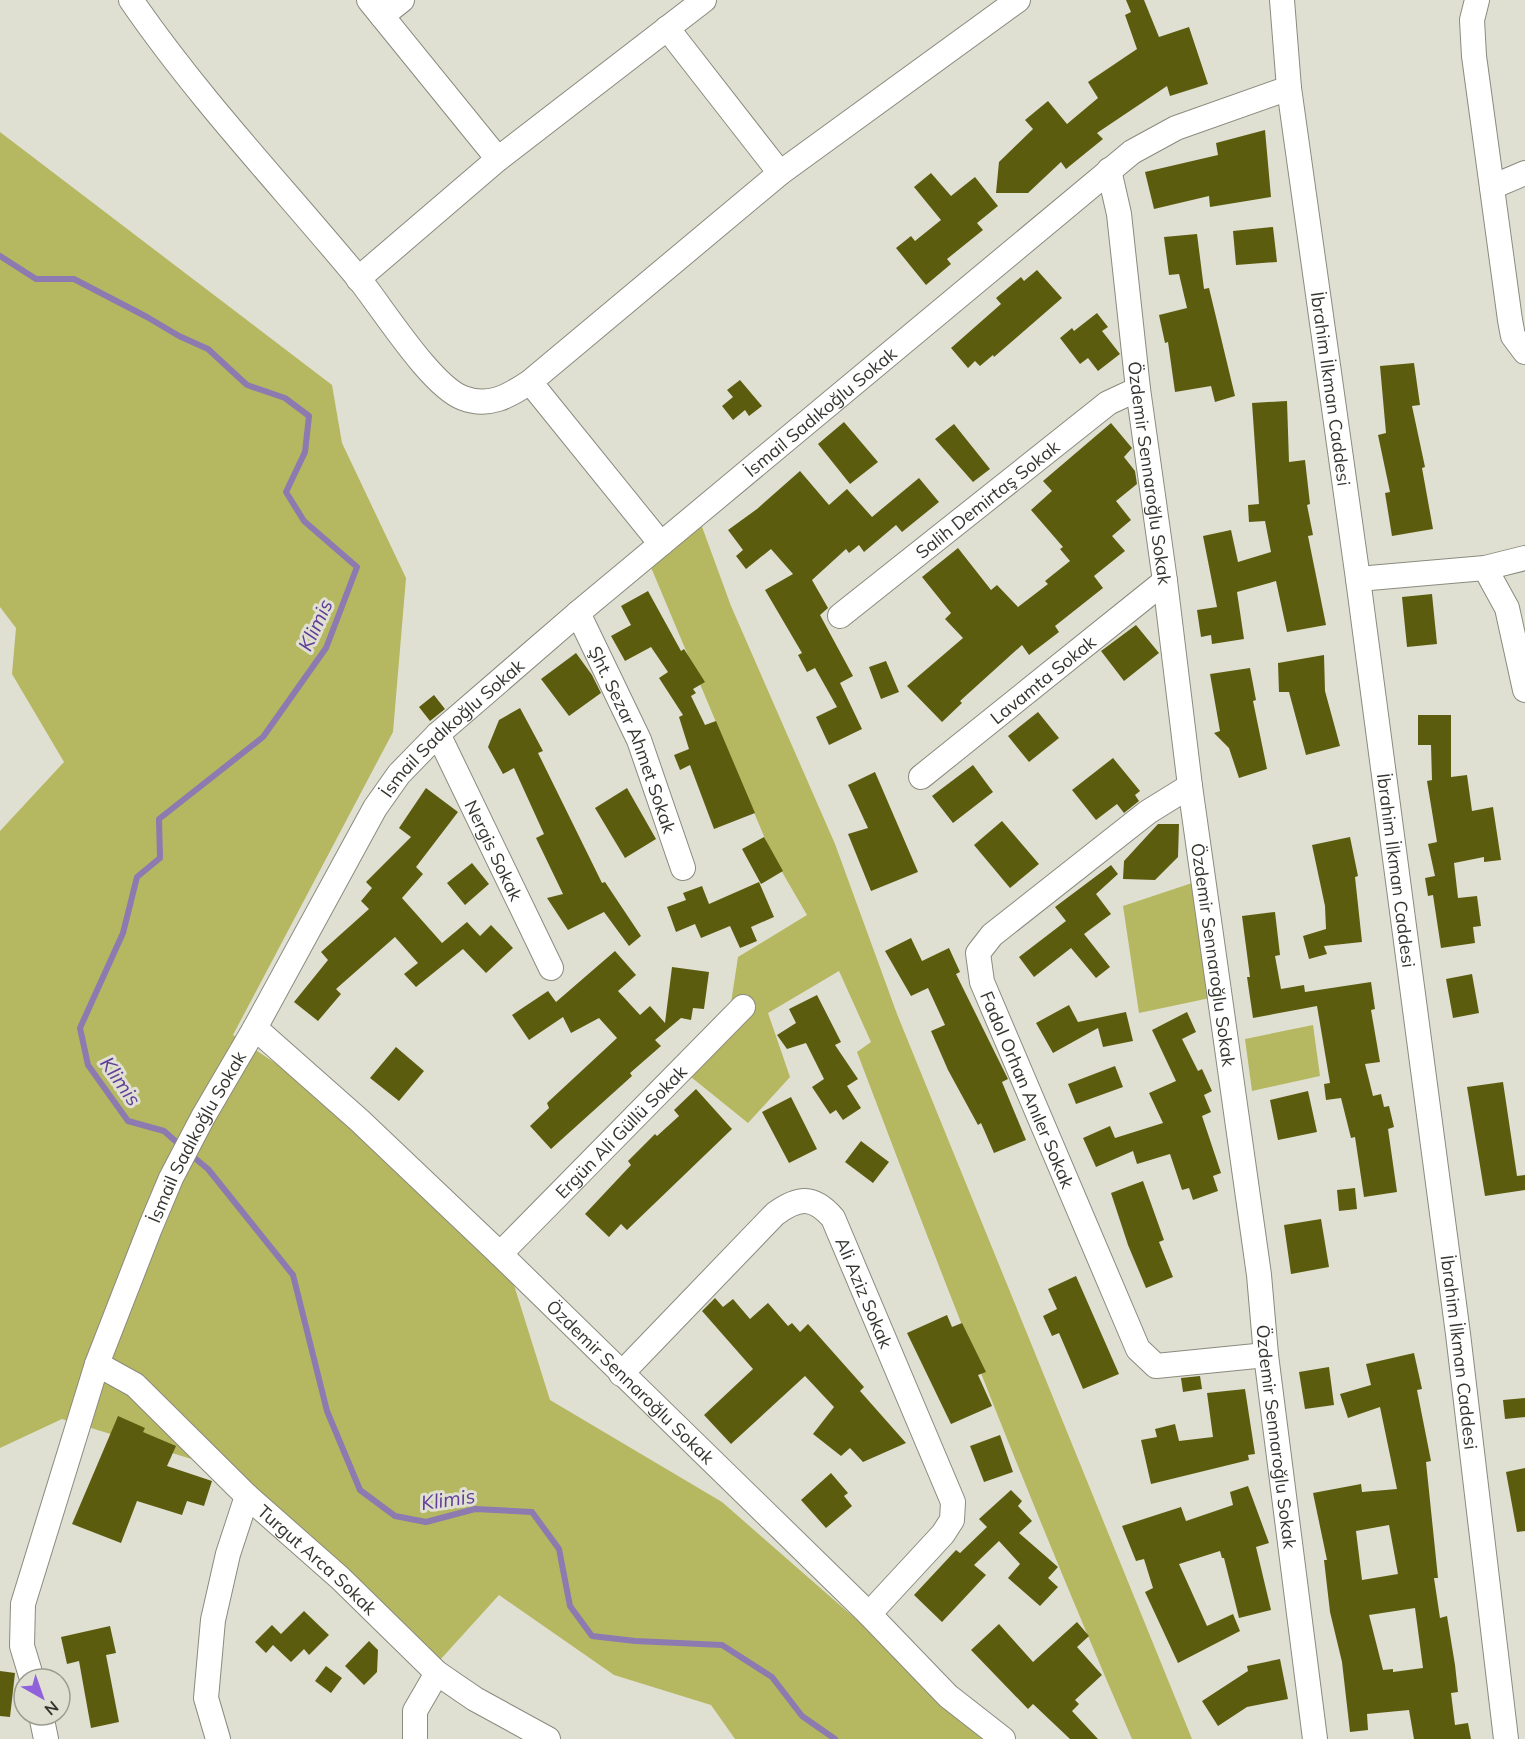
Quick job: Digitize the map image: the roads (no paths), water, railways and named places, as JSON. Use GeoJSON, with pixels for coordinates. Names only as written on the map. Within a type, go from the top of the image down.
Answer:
{"type":"FeatureCollection","features":[{"type":"Feature","properties":{"kind":"street"},"geometry":{"type":"LineString","coordinates":[[131,0],[163,47],[229,129],[358,279],[431,372],[455,394],[480,403],[506,397],[530,382],[780,173],[1018,0]]}},
{"type":"Feature","properties":{"kind":"street"},"geometry":{"type":"LineString","coordinates":[[402,0],[375,8],[498,159]]}},
{"type":"Feature","properties":{"kind":"street"},"geometry":{"type":"LineString","coordinates":[[358,279],[498,159],[704,0]]}},
{"type":"Feature","properties":{"kind":"street","name":"İbrahim İlkman Caddesi"},"geometry":{"type":"LineString","coordinates":[[1282,0],[1289,88],[1358,579],[1459,1346],[1506,1739]]}},
{"type":"Feature","properties":{"kind":"street"},"geometry":{"type":"LineString","coordinates":[[1477,0],[1472,20],[1474,56],[1510,320],[1513,336],[1525,352]]}},
{"type":"Feature","properties":{"kind":"street"},"geometry":{"type":"LineString","coordinates":[[667,28],[780,173]]}},
{"type":"Feature","properties":{"kind":"street","name":"İsmail Sadıkoğlu Sokak"},"geometry":{"type":"LineString","coordinates":[[24,1667],[11,1648],[23,1604],[97,1364],[171,1178],[375,808],[399,774],[438,734],[578,613],[1132,152],[1176,128],[1289,88]]}},
{"type":"Feature","properties":{"kind":"street","name":"Özdemir Sennaroğlu Sokak"},"geometry":{"type":"LineString","coordinates":[[1109,170],[1119,214],[1138,388],[1190,786],[1259,1275],[1266,1355],[1315,1739]]}},
{"type":"Feature","properties":{"kind":"street"},"geometry":{"type":"LineString","coordinates":[[1492,187],[1525,173]]}},
{"type":"Feature","properties":{"kind":"street"},"geometry":{"type":"LineString","coordinates":[[530,382],[661,544]]}},
{"type":"Feature","properties":{"kind":"street","name":"Salih Demirtaş Sokak"},"geometry":{"type":"LineString","coordinates":[[840,616],[1108,403],[1138,388]]}},
{"type":"Feature","properties":{"kind":"street"},"geometry":{"type":"LineString","coordinates":[[1358,579],[1485,568],[1525,558]]}},
{"type":"Feature","properties":{"kind":"street"},"geometry":{"type":"LineString","coordinates":[[1485,568],[1507,608],[1525,690]]}},
{"type":"Feature","properties":{"kind":"street","name":"Lavamta Sokak"},"geometry":{"type":"LineString","coordinates":[[921,777],[1165,581]]}},
{"type":"Feature","properties":{"kind":"street","name":"Şht. Sezar Ahmet Sokak"},"geometry":{"type":"LineString","coordinates":[[578,613],[639,740],[683,868]]}},
{"type":"Feature","properties":{"kind":"street","name":"Nergis Sokak"},"geometry":{"type":"LineString","coordinates":[[438,734],[551,968]]}},
{"type":"Feature","properties":{"kind":"street","name":"Fadol Orhan Anıler Sokak"},"geometry":{"type":"LineString","coordinates":[[1190,786],[1148,812],[992,935],[978,953],[982,982],[1138,1349],[1146,1360],[1156,1366],[1266,1355]]}},
{"type":"Feature","properties":{"kind":"street","name":"Ergün Ali Güllü Sokak"},"geometry":{"type":"LineString","coordinates":[[500,1254],[743,1007]]}},
{"type":"Feature","properties":{"kind":"street","name":"Özdemir Sennaroğlu Sokak"},"geometry":{"type":"LineString","coordinates":[[255,1028],[359,1120],[500,1254],[869,1614],[948,1696],[1003,1739]]}},
{"type":"Feature","properties":{"kind":"street","name":"Ali Aziz Sokak"},"geometry":{"type":"LineString","coordinates":[[621,1374],[775,1214],[789,1204],[800,1201],[822,1206],[833,1218],[953,1502],[952,1520],[943,1534],[869,1614]]}},
{"type":"Feature","properties":{"kind":"street","name":"Turgut Arca Sokak"},"geometry":{"type":"LineString","coordinates":[[97,1364],[135,1385],[247,1497],[340,1578],[437,1672],[475,1700],[548,1739]]}},
{"type":"Feature","properties":{"kind":"street"},"geometry":{"type":"LineString","coordinates":[[218,1739],[206,1698],[213,1620],[228,1554],[247,1497]]}},
{"type":"Feature","properties":{"kind":"street"},"geometry":{"type":"LineString","coordinates":[[415,1739],[415,1711],[437,1672]]}},
{"type":"Feature","properties":{"kind":"waterway","name":"Klimis"},"geometry":{"type":"LineString","coordinates":[[0,256],[36,279],[74,279],[179,336],[208,349],[247,385],[285,398],[309,416],[305,452],[286,492],[304,521],[357,567],[326,648],[263,737],[159,819],[160,858],[137,877],[123,933],[80,1028],[88,1065],[128,1121],[164,1131],[181,1146]]}},
{"type":"Feature","properties":{"kind":"waterway","name":"Klimis"},"geometry":{"type":"LineString","coordinates":[[191,1155],[208,1169],[293,1275],[327,1411],[360,1490],[395,1516],[426,1522],[475,1509],[532,1512],[559,1549],[570,1606],[592,1636],[635,1641],[722,1645],[772,1677],[802,1716],[835,1739]]}}]}
